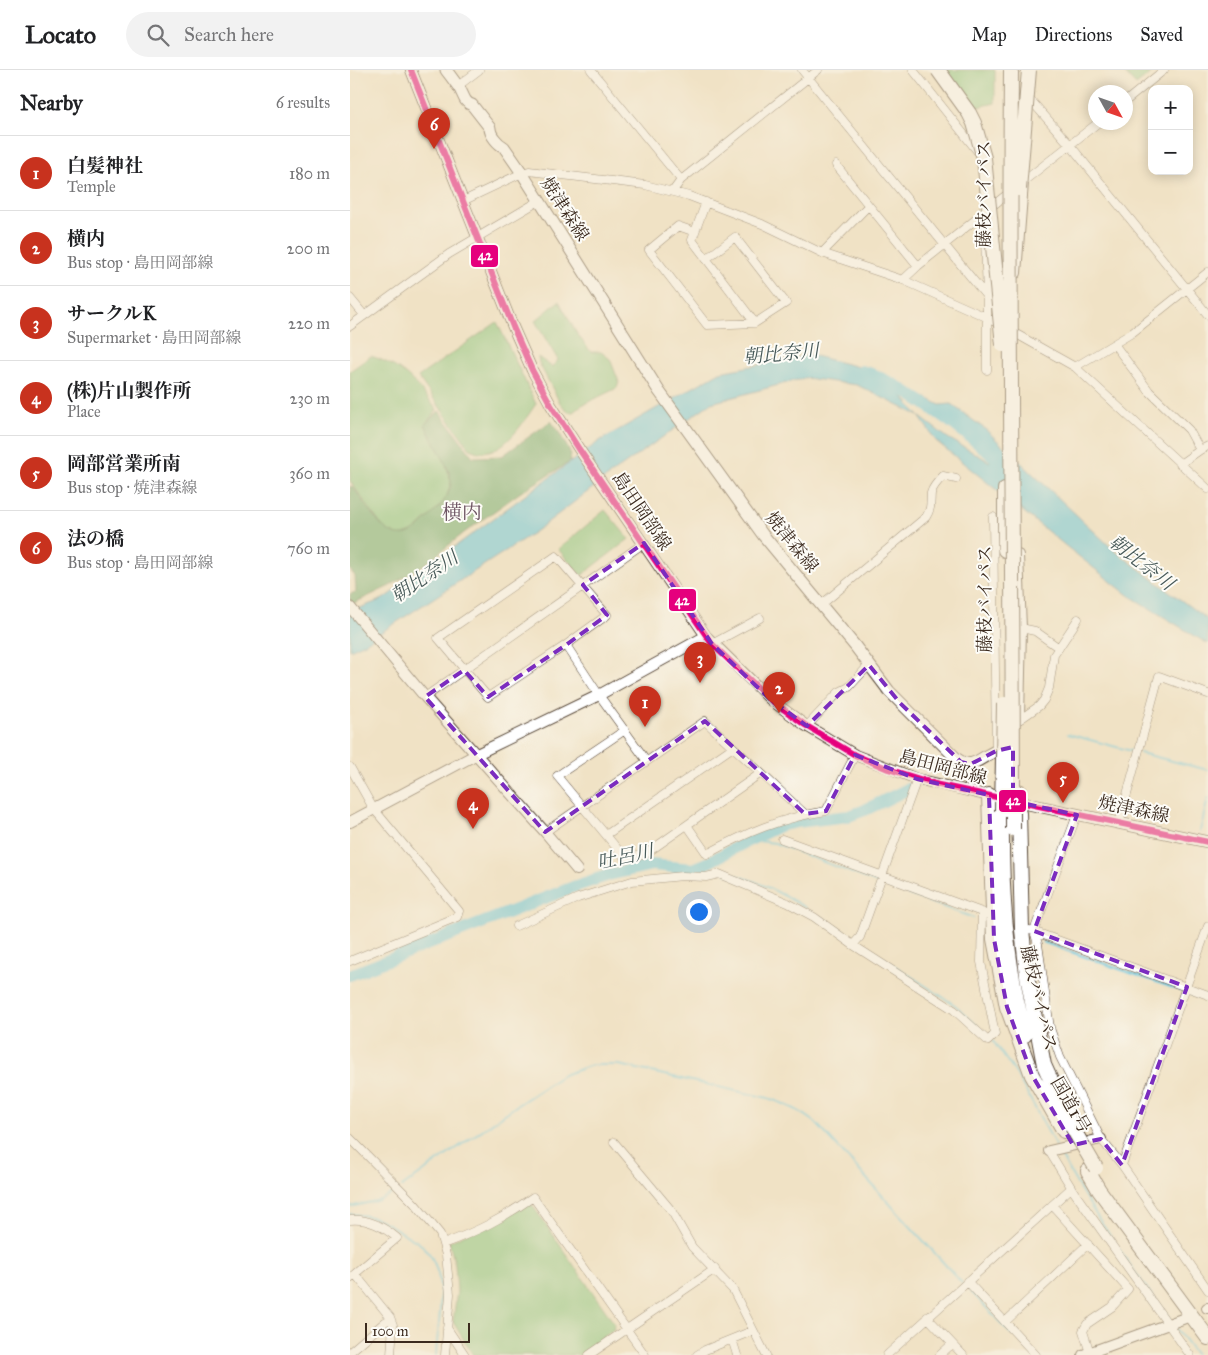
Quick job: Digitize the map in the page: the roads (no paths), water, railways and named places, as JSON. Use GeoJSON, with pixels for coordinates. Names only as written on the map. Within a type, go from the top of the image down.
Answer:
{"type":"FeatureCollection","features":[{"type":"Feature","properties":{"kind":"highway"},"geometry":{"type":"LineString","coordinates":[[938,70],[969,113],[974,123],[984,158],[1004,360]]}},
{"type":"Feature","properties":{"kind":"highway","name":"藤枝バイパス"},"geometry":{"type":"LineString","coordinates":[[1003,70],[1003,902],[1012,976],[1020,1013],[1032,1056],[1065,1125]]}},
{"type":"Feature","properties":{"kind":"highway","name":"藤枝バイパス"},"geometry":{"type":"LineString","coordinates":[[1012,70],[1010,289],[1013,441],[1014,920],[1019,965],[1027,1004],[1044,1065]]}},
{"type":"Feature","properties":{"kind":"highway"},"geometry":{"type":"LineString","coordinates":[[1010,289],[1029,70]]}},
{"type":"Feature","properties":{"kind":"highway","name":"国道1号"},"geometry":{"type":"LineString","coordinates":[[989,795],[994,939],[1007,1007],[1032,1075],[1092,1169],[1208,1324]]}},
{"type":"Feature","properties":{"kind":"highway","name":"国道1号"},"geometry":{"type":"LineString","coordinates":[[1019,802],[1022,930],[1027,976],[1044,1065],[1065,1125]]}},
{"type":"Feature","properties":{"kind":"highway","name":"国道1号"},"geometry":{"type":"LineString","coordinates":[[1092,1169],[1099,1190],[1208,1338]]}},
{"type":"Feature","properties":{"kind":"main road","name":"焼津森線"},"geometry":{"type":"LineString","coordinates":[[446,70],[458,86],[463,97],[490,128],[490,132],[500,145],[504,147],[522,173],[659,391],[695,442],[763,535],[900,703],[961,762],[966,764],[972,764],[996,750],[1019,746]]}},
{"type":"Feature","properties":{"kind":"main road"},"geometry":{"type":"LineString","coordinates":[[1019,746],[1019,802]]}},
{"type":"Feature","properties":{"kind":"main road","name":"焼津森線"},"geometry":{"type":"LineString","coordinates":[[1019,802],[1208,842]]}},
{"type":"Feature","properties":{"kind":"street","name":"島田岡部線"},"geometry":{"type":"LineString","coordinates":[[411,70],[513,327],[532,370],[551,405],[579,449],[709,640],[771,700],[807,726],[855,755],[912,778],[1019,802]]}},
{"type":"Feature","properties":{"kind":"street"},"geometry":{"type":"LineString","coordinates":[[458,86],[478,70]]}},
{"type":"Feature","properties":{"kind":"street"},"geometry":{"type":"LineString","coordinates":[[591,70],[681,180]]}},
{"type":"Feature","properties":{"kind":"street"},"geometry":{"type":"LineString","coordinates":[[802,70],[987,298]]}},
{"type":"Feature","properties":{"kind":"street"},"geometry":{"type":"LineString","coordinates":[[672,191],[681,180],[818,70]]}},
{"type":"Feature","properties":{"kind":"street"},"geometry":{"type":"LineString","coordinates":[[913,70],[981,158],[985,182],[983,215],[987,298],[987,370]]}},
{"type":"Feature","properties":{"kind":"street"},"geometry":{"type":"LineString","coordinates":[[1019,746],[1021,628],[1012,330],[1023,181],[1024,70]]}},
{"type":"Feature","properties":{"kind":"street"},"geometry":{"type":"LineString","coordinates":[[1133,95],[1164,70]]}},
{"type":"Feature","properties":{"kind":"street"},"geometry":{"type":"LineString","coordinates":[[1023,92],[1070,146],[1208,315]]}},
{"type":"Feature","properties":{"kind":"street"},"geometry":{"type":"LineString","coordinates":[[903,280],[1023,181],[1089,130]]}},
{"type":"Feature","properties":{"kind":"street"},"geometry":{"type":"LineString","coordinates":[[836,165],[918,266]]}},
{"type":"Feature","properties":{"kind":"street"},"geometry":{"type":"LineString","coordinates":[[463,201],[529,171],[628,182],[672,191],[706,202],[762,224],[822,253],[903,280],[1012,330],[1075,367],[1208,489]]}},
{"type":"Feature","properties":{"kind":"street"},"geometry":{"type":"LineString","coordinates":[[350,326],[449,254],[539,201]]}},
{"type":"Feature","properties":{"kind":"street"},"geometry":{"type":"LineString","coordinates":[[706,202],[692,240],[755,323]]}},
{"type":"Feature","properties":{"kind":"street"},"geometry":{"type":"LineString","coordinates":[[822,253],[868,206]]}},
{"type":"Feature","properties":{"kind":"street"},"geometry":{"type":"LineString","coordinates":[[695,232],[678,226],[649,250],[707,325],[755,323],[786,303],[735,236],[706,259]]}},
{"type":"Feature","properties":{"kind":"street"},"geometry":{"type":"LineString","coordinates":[[1075,367],[1132,333],[1208,272]]}},
{"type":"Feature","properties":{"kind":"street"},"geometry":{"type":"LineString","coordinates":[[350,298],[364,315]]}},
{"type":"Feature","properties":{"kind":"street"},"geometry":{"type":"LineString","coordinates":[[1114,344],[1149,391],[1189,430],[1200,450]]}},
{"type":"Feature","properties":{"kind":"street"},"geometry":{"type":"LineString","coordinates":[[1180,464],[1208,446]]}},
{"type":"Feature","properties":{"kind":"street"},"geometry":{"type":"LineString","coordinates":[[821,605],[926,517],[931,509],[934,486],[943,476],[956,479]]}},
{"type":"Feature","properties":{"kind":"street"},"geometry":{"type":"LineString","coordinates":[[993,516],[996,750]]}},
{"type":"Feature","properties":{"kind":"street"},"geometry":{"type":"LineString","coordinates":[[425,697],[644,543]]}},
{"type":"Feature","properties":{"kind":"street"},"geometry":{"type":"LineString","coordinates":[[556,556],[607,615],[566,645],[488,697],[438,638],[556,556]]}},
{"type":"Feature","properties":{"kind":"street"},"geometry":{"type":"LineString","coordinates":[[350,607],[425,697],[477,754],[576,870]]}},
{"type":"Feature","properties":{"kind":"street"},"geometry":{"type":"LineString","coordinates":[[350,822],[477,754],[709,640],[760,618]]}},
{"type":"Feature","properties":{"kind":"street"},"geometry":{"type":"LineString","coordinates":[[1019,720],[1039,706],[1044,700],[1049,688],[1054,655],[1078,618]]}},
{"type":"Feature","properties":{"kind":"street"},"geometry":{"type":"LineString","coordinates":[[1021,628],[1035,631],[1059,648]]}},
{"type":"Feature","properties":{"kind":"street"},"geometry":{"type":"LineString","coordinates":[[566,645],[646,760]]}},
{"type":"Feature","properties":{"kind":"street"},"geometry":{"type":"LineString","coordinates":[[807,726],[839,692],[849,687],[869,665]]}},
{"type":"Feature","properties":{"kind":"street"},"geometry":{"type":"LineString","coordinates":[[1119,824],[1159,676],[1208,694]]}},
{"type":"Feature","properties":{"kind":"street"},"geometry":{"type":"LineString","coordinates":[[545,832],[646,760],[705,721],[805,814]]}},
{"type":"Feature","properties":{"kind":"street"},"geometry":{"type":"LineString","coordinates":[[624,730],[557,776],[625,858],[644,855],[762,773]]}},
{"type":"Feature","properties":{"kind":"street"},"geometry":{"type":"LineString","coordinates":[[606,835],[733,747]]}},
{"type":"Feature","properties":{"kind":"street"},"geometry":{"type":"LineString","coordinates":[[687,825],[707,854],[738,837],[769,824],[805,814],[826,811],[855,755]]}},
{"type":"Feature","properties":{"kind":"street"},"geometry":{"type":"LineString","coordinates":[[350,767],[374,810],[459,911],[457,917],[350,961]]}},
{"type":"Feature","properties":{"kind":"street"},"geometry":{"type":"LineString","coordinates":[[853,945],[860,937],[912,778]]}},
{"type":"Feature","properties":{"kind":"street"},"geometry":{"type":"LineString","coordinates":[[1030,929],[1077,815]]}},
{"type":"Feature","properties":{"kind":"street"},"geometry":{"type":"LineString","coordinates":[[516,926],[578,898],[632,881],[683,876],[706,877],[719,874],[805,912],[954,1010],[988,1041],[995,1034],[981,962],[985,913],[782,839]]}},
{"type":"Feature","properties":{"kind":"street"},"geometry":{"type":"LineString","coordinates":[[1122,1166],[1208,926]]}},
{"type":"Feature","properties":{"kind":"street"},"geometry":{"type":"LineString","coordinates":[[1030,929],[1208,995]]}},
{"type":"Feature","properties":{"kind":"street"},"geometry":{"type":"LineString","coordinates":[[1030,929],[1038,944],[1045,1000],[1060,1057],[1101,1139],[1122,1166],[1208,1290]]}},
{"type":"Feature","properties":{"kind":"street"},"geometry":{"type":"LineString","coordinates":[[350,1138],[404,1192],[440,1234],[446,1255],[450,1294],[445,1355]]}},
{"type":"Feature","properties":{"kind":"street"},"geometry":{"type":"LineString","coordinates":[[1101,1139],[1049,1151],[1072,1188],[1190,1355]]}},
{"type":"Feature","properties":{"kind":"street"},"geometry":{"type":"LineString","coordinates":[[614,1142],[671,1210],[692,1247],[733,1290],[752,1331],[766,1355]]}},
{"type":"Feature","properties":{"kind":"street"},"geometry":{"type":"LineString","coordinates":[[886,1355],[1072,1188]]}},
{"type":"Feature","properties":{"kind":"street"},"geometry":{"type":"LineString","coordinates":[[443,1244],[473,1233],[502,1219],[533,1197],[645,1355]]}},
{"type":"Feature","properties":{"kind":"street"},"geometry":{"type":"LineString","coordinates":[[1052,1205],[1128,1289],[1112,1307],[1087,1324],[1083,1331],[1088,1354],[1185,1318]]}},
{"type":"Feature","properties":{"kind":"street"},"geometry":{"type":"LineString","coordinates":[[350,1220],[359,1219],[370,1222],[386,1229],[397,1238],[352,1276],[390,1317],[393,1325],[391,1355]]}},
{"type":"Feature","properties":{"kind":"street"},"geometry":{"type":"LineString","coordinates":[[1005,1322],[1088,1244]]}},
{"type":"Feature","properties":{"kind":"street"},"geometry":{"type":"LineString","coordinates":[[590,1355],[715,1269]]}},
{"type":"Feature","properties":{"kind":"street"},"geometry":{"type":"LineString","coordinates":[[967,1281],[1036,1355]]}},
{"type":"Feature","properties":{"kind":"street"},"geometry":{"type":"LineString","coordinates":[[927,1317],[963,1355]]}},
{"type":"Feature","properties":{"kind":"street"},"geometry":{"type":"LineString","coordinates":[[350,1352],[385,1322]]}},
{"type":"Feature","properties":{"kind":"street"},"geometry":{"type":"LineString","coordinates":[[447,1328],[465,1355]]}},
{"type":"Feature","properties":{"kind":"street"},"geometry":{"type":"LineString","coordinates":[[698,1355],[705,1350],[752,1331]]}},
{"type":"Feature","properties":{"kind":"street"},"geometry":{"type":"LineString","coordinates":[[732,1339],[738,1355]]}},
{"type":"Feature","properties":{"kind":"street"},"geometry":{"type":"LineString","coordinates":[[940,1355],[952,1344]]}},
{"type":"Feature","properties":{"kind":"water"},"geometry":{"type":"Polygon","coordinates":[[[811,355],[867,369],[898,391],[919,416],[857,385],[805,378],[711,403],[619,468],[536,531],[365,643],[350,650],[350,612],[383,599],[601,440],[720,372],[811,355]]]}},
{"type":"Feature","properties":{"kind":"water"},"geometry":{"type":"Polygon","coordinates":[[[907,388],[940,405],[951,404],[985,429],[1115,551],[1208,620],[1208,644],[1128,595],[1067,547],[936,441],[919,416],[948,438],[990,462],[983,441],[935,411],[907,388]]]}},
{"type":"Feature","properties":{"kind":"waterway","name":"朝比奈川"},"geometry":{"type":"LineString","coordinates":[[862,371],[886,380],[926,404],[999,461]]}},
{"type":"Feature","properties":{"kind":"waterway"},"geometry":{"type":"LineString","coordinates":[[1068,734],[1135,752]]}},
{"type":"Feature","properties":{"kind":"waterway"},"geometry":{"type":"LineString","coordinates":[[1140,753],[1208,770]]}},
{"type":"Feature","properties":{"kind":"waterway","name":"吐呂川"},"geometry":{"type":"LineString","coordinates":[[350,975],[573,887],[609,875],[652,865],[692,869],[779,826],[849,816],[908,789]]}},
{"type":"Feature","properties":{"kind":"waterway"},"geometry":{"type":"LineString","coordinates":[[1200,831],[1208,798]]}},
{"type":"Feature","properties":{"kind":"waterway"},"geometry":{"type":"LineString","coordinates":[[746,842],[775,843],[878,883]]}},
{"type":"Feature","properties":{"kind":"waterway"},"geometry":{"type":"LineString","coordinates":[[692,869],[716,871]]}},
{"type":"Feature","properties":{"kind":"waterway"},"geometry":{"type":"LineString","coordinates":[[726,873],[736,875],[778,892],[806,908]]}},
{"type":"Feature","properties":{"kind":"waterway"},"geometry":{"type":"LineString","coordinates":[[882,885],[974,918]]}},
{"type":"Feature","properties":{"kind":"waterway"},"geometry":{"type":"LineString","coordinates":[[821,917],[854,939]]}},
{"type":"Feature","properties":{"kind":"waterway"},"geometry":{"type":"LineString","coordinates":[[858,942],[955,1005],[989,1037]]}},
{"type":"Feature","properties":{"kind":"waterway"},"geometry":{"type":"LineString","coordinates":[[1043,942],[1182,991]]}},
{"type":"Feature","properties":{"kind":"waterway"},"geometry":{"type":"LineString","coordinates":[[1187,993],[1208,1000]]}},
{"type":"Feature","properties":{"kind":"waterway"},"geometry":{"type":"LineString","coordinates":[[993,1041],[1017,1075],[1056,1146]]}},
{"type":"Feature","properties":{"kind":"waterway"},"geometry":{"type":"LineString","coordinates":[[402,1187],[563,1075],[592,1065],[619,1065],[768,1098],[804,1114],[815,1122],[962,1283]]}},
{"type":"Feature","properties":{"kind":"waterway"},"geometry":{"type":"LineString","coordinates":[[1059,1152],[1097,1216],[1169,1319]]}},
{"type":"Feature","properties":{"kind":"waterway"},"geometry":{"type":"LineString","coordinates":[[350,1207],[380,1200],[398,1190]]}},
{"type":"Feature","properties":{"kind":"waterway"},"geometry":{"type":"LineString","coordinates":[[350,1214],[373,1217],[389,1224],[423,1246],[433,1259],[438,1272],[441,1299],[436,1355]]}},
{"type":"Feature","properties":{"kind":"waterway"},"geometry":{"type":"LineString","coordinates":[[440,1284],[447,1291]]}},
{"type":"Feature","properties":{"kind":"waterway"},"geometry":{"type":"LineString","coordinates":[[966,1286],[1012,1335]]}},
{"type":"Feature","properties":{"kind":"waterway"},"geometry":{"type":"LineString","coordinates":[[1175,1327],[1196,1355]]}},
{"type":"Feature","properties":{"kind":"place","name":"法の橋"},"geometry":{"type":"Point","coordinates":[434,149]}},
{"type":"Feature","properties":{"kind":"place","name":"サークルK"},"geometry":{"type":"Point","coordinates":[700,683]}},
{"type":"Feature","properties":{"kind":"place","name":"横内"},"geometry":{"type":"Point","coordinates":[779,713]}},
{"type":"Feature","properties":{"kind":"place","name":"白髪神社"},"geometry":{"type":"Point","coordinates":[645,727]}},
{"type":"Feature","properties":{"kind":"place","name":"岡部営業所南"},"geometry":{"type":"Point","coordinates":[1063,803]}},
{"type":"Feature","properties":{"kind":"place","name":"(株)片山製作所"},"geometry":{"type":"Point","coordinates":[473,829]}},
{"type":"Feature","properties":{"kind":"district","name":"横内"},"geometry":{"type":"Point","coordinates":[462,512]}}]}
